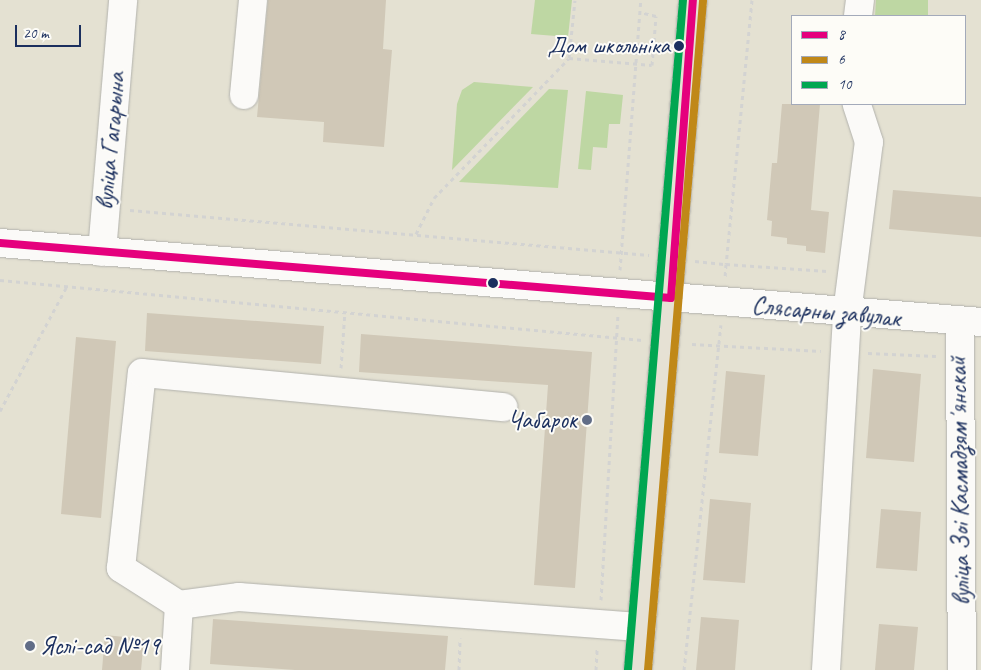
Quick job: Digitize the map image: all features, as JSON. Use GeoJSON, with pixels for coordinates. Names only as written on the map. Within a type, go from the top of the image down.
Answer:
{"type":"FeatureCollection","features":[{"type":"Feature","properties":{"kind":"main road"},"geometry":{"type":"LineString","coordinates":[[638,670],[671,298],[694,0]]}},
{"type":"Feature","properties":{"kind":"street","name":"вуліца Гагарына"},"geometry":{"type":"LineString","coordinates":[[102,252],[123,0]]}},
{"type":"Feature","properties":{"kind":"street"},"geometry":{"type":"LineString","coordinates":[[244,95],[253,0]]}},
{"type":"Feature","properties":{"kind":"street"},"geometry":{"type":"LineString","coordinates":[[858,15],[860,0]]}},
{"type":"Feature","properties":{"kind":"street"},"geometry":{"type":"LineString","coordinates":[[826,670],[847,313],[869,142],[857,105]]}},
{"type":"Feature","properties":{"kind":"street","name":"Слясарны завулак"},"geometry":{"type":"LineString","coordinates":[[0,243],[970,323]]}},
{"type":"Feature","properties":{"kind":"street","name":"вуліца Зоі Касмадзямʼянскай"},"geometry":{"type":"LineString","coordinates":[[962,670],[970,323]]}},
{"type":"Feature","properties":{"kind":"street"},"geometry":{"type":"LineString","coordinates":[[503,407],[142,373],[121,568],[179,605],[239,597],[642,627]]}},
{"type":"Feature","properties":{"kind":"street"},"geometry":{"type":"LineString","coordinates":[[175,670],[179,605]]}},
{"type":"Feature","properties":{"kind":"path"},"geometry":{"type":"LineString","coordinates":[[416,234],[434,198],[569,58],[575,0]]}},
{"type":"Feature","properties":{"kind":"path"},"geometry":{"type":"LineString","coordinates":[[596,670],[618,294],[635,63],[642,0]]}},
{"type":"Feature","properties":{"kind":"path"},"geometry":{"type":"LineString","coordinates":[[684,670],[723,303],[752,0]]}},
{"type":"Feature","properties":{"kind":"path"},"geometry":{"type":"LineString","coordinates":[[569,58],[652,65],[656,16],[640,12]]}},
{"type":"Feature","properties":{"kind":"path"},"geometry":{"type":"LineString","coordinates":[[106,208],[621,252],[726,264],[852,272]]}},
{"type":"Feature","properties":{"kind":"path"},"geometry":{"type":"LineString","coordinates":[[0,280],[644,340]]}},
{"type":"Feature","properties":{"kind":"path"},"geometry":{"type":"LineString","coordinates":[[0,411],[67,286]]}},
{"type":"Feature","properties":{"kind":"path"},"geometry":{"type":"LineString","coordinates":[[339,392],[346,311]]}},
{"type":"Feature","properties":{"kind":"green space"},"geometry":{"type":"Polygon","coordinates":[[[535,0],[572,0],[568,37],[531,34],[535,0]]]}},
{"type":"Feature","properties":{"kind":"green space"},"geometry":{"type":"Polygon","coordinates":[[[876,0],[928,0],[928,15],[875,15],[876,0]]]}},
{"type":"Feature","properties":{"kind":"green space"},"geometry":{"type":"Polygon","coordinates":[[[474,82],[533,87],[452,170],[457,104],[462,90],[474,82]]]}},
{"type":"Feature","properties":{"kind":"green space"},"geometry":{"type":"Polygon","coordinates":[[[549,89],[568,90],[558,188],[459,182],[549,89]]]}},
{"type":"Feature","properties":{"kind":"green space"},"geometry":{"type":"Polygon","coordinates":[[[586,91],[623,95],[620,124],[609,124],[607,148],[593,147],[591,170],[578,169],[586,91]]]}},
{"type":"Feature","properties":{"kind":"building","name":"Дом школьніка"},"geometry":{"type":"Polygon","coordinates":[[[268,0],[386,0],[383,49],[392,50],[384,147],[323,142],[324,122],[257,117],[268,0]]]}},
{"type":"Feature","properties":{"kind":"building"},"geometry":{"type":"Polygon","coordinates":[[[782,104],[820,105],[811,210],[829,212],[825,253],[806,251],[806,246],[787,244],[787,238],[771,236],[772,221],[767,220],[772,163],[777,163],[782,104]]]}},
{"type":"Feature","properties":{"kind":"building"},"geometry":{"type":"Polygon","coordinates":[[[893,190],[981,197],[981,237],[889,229],[893,190]]]}},
{"type":"Feature","properties":{"kind":"building"},"geometry":{"type":"Polygon","coordinates":[[[147,313],[324,326],[321,364],[145,351],[147,313]]]}},
{"type":"Feature","properties":{"kind":"building"},"geometry":{"type":"Polygon","coordinates":[[[361,334],[592,352],[575,588],[534,585],[548,385],[359,372],[361,334]]]}},
{"type":"Feature","properties":{"kind":"building"},"geometry":{"type":"Polygon","coordinates":[[[76,337],[116,341],[101,518],[61,514],[76,337]]]}},
{"type":"Feature","properties":{"kind":"building"},"geometry":{"type":"Polygon","coordinates":[[[873,369],[921,374],[914,462],[866,458],[873,369]]]}},
{"type":"Feature","properties":{"kind":"building"},"geometry":{"type":"Polygon","coordinates":[[[726,371],[765,375],[758,456],[719,453],[726,371]]]}},
{"type":"Feature","properties":{"kind":"building"},"geometry":{"type":"Polygon","coordinates":[[[710,499],[751,503],[745,583],[703,580],[710,499]]]}},
{"type":"Feature","properties":{"kind":"building"},"geometry":{"type":"Polygon","coordinates":[[[881,509],[921,512],[917,571],[876,568],[881,509]]]}},
{"type":"Feature","properties":{"kind":"building"},"geometry":{"type":"Polygon","coordinates":[[[701,617],[739,620],[735,670],[696,670],[701,617]]]}},
{"type":"Feature","properties":{"kind":"building"},"geometry":{"type":"Polygon","coordinates":[[[213,619],[448,636],[445,670],[295,670],[210,664],[213,619]]]}},
{"type":"Feature","properties":{"kind":"building"},"geometry":{"type":"Polygon","coordinates":[[[879,624],[918,627],[914,670],[875,670],[879,624]]]}},
{"type":"Feature","properties":{"kind":"building"},"geometry":{"type":"Polygon","coordinates":[[[105,635],[144,639],[141,670],[102,670],[105,635]]]}},
{"type":"Feature","properties":{"kind":"transit line","name":"10"},"geometry":{"type":"LineString","coordinates":[[628,669],[683,0]]}},
{"type":"Feature","properties":{"kind":"transit line","name":"8"},"geometry":{"type":"LineString","coordinates":[[0,243],[671,298],[693,0]]}},
{"type":"Feature","properties":{"kind":"transit line","name":"6"},"geometry":{"type":"LineString","coordinates":[[648,670],[703,1]]}},
{"type":"Feature","properties":{"kind":"place","name":"Дом школьніка"},"geometry":{"type":"Point","coordinates":[679,46]}},
{"type":"Feature","properties":{"kind":"place","name":"Чабарок"},"geometry":{"type":"Point","coordinates":[587,420]}},
{"type":"Feature","properties":{"kind":"place","name":"Яслі-сад №19"},"geometry":{"type":"Point","coordinates":[30,646]}}]}
